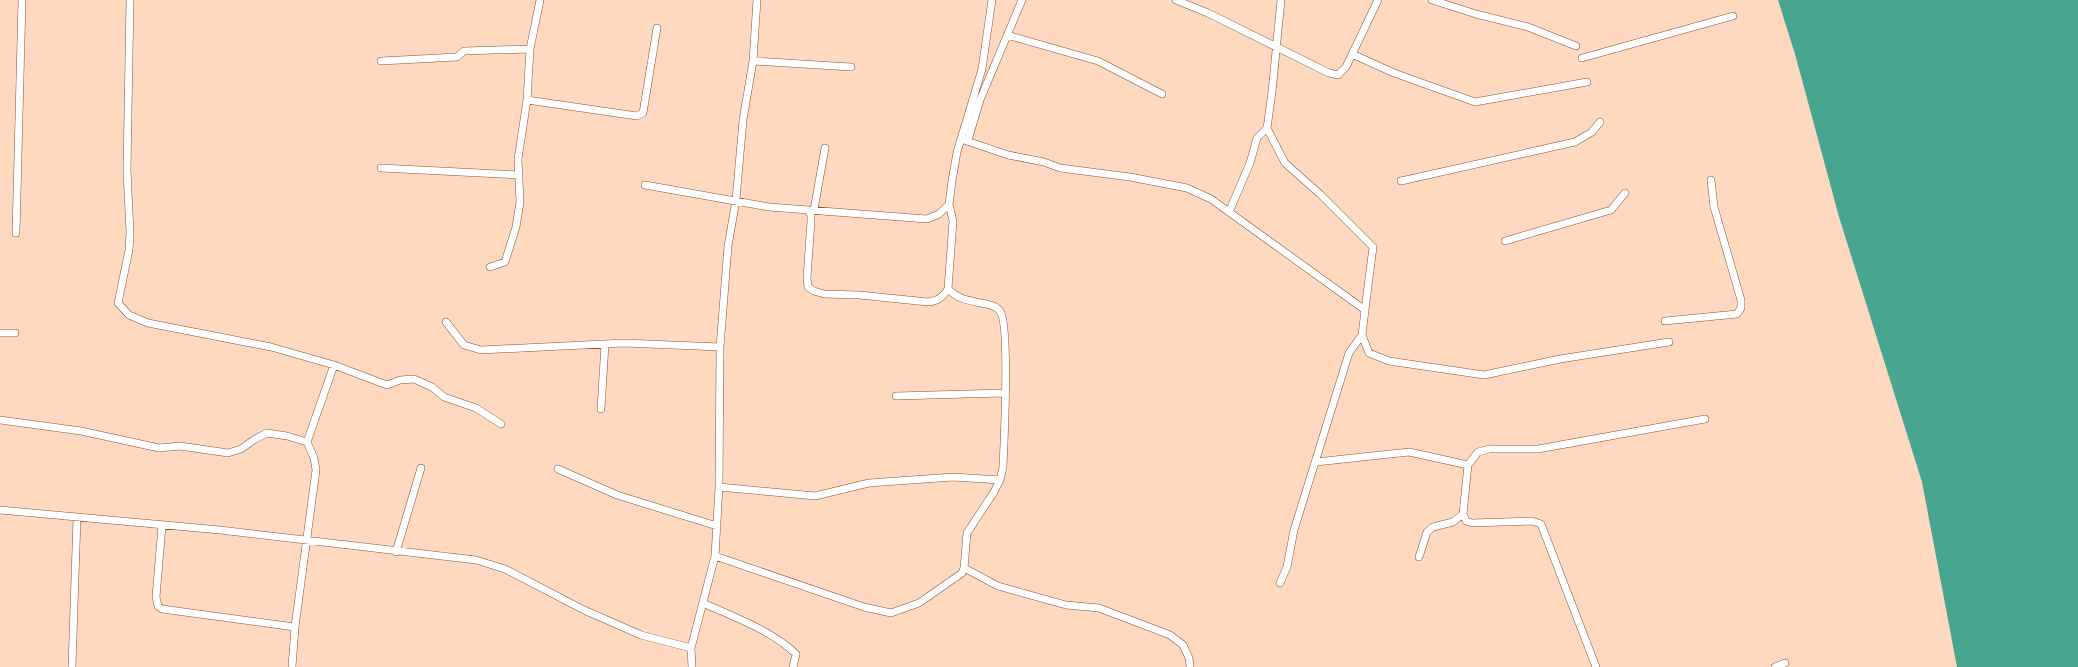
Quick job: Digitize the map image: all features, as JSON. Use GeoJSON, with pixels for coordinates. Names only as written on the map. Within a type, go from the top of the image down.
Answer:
{"type":"FeatureCollection","features":[{"type":"Feature","properties":{"kind":"street"},"geometry":{"type":"LineString","coordinates":[[16,233],[22,0]]}},
{"type":"Feature","properties":{"kind":"street"},"geometry":{"type":"LineString","coordinates":[[130,0],[127,170],[130,233],[129,250],[118,303],[129,315],[148,323],[271,347],[334,365],[387,385],[400,380],[414,379],[432,387],[444,396],[476,408],[501,424]]}},
{"type":"Feature","properties":{"kind":"street"},"geometry":{"type":"LineString","coordinates":[[490,267],[505,262],[510,248],[520,202],[518,159],[527,100],[530,49],[540,0]]}},
{"type":"Feature","properties":{"kind":"street"},"geometry":{"type":"LineString","coordinates":[[692,667],[691,648],[715,556],[719,487],[720,348],[728,246],[736,200],[743,120],[753,61],[757,0]]}},
{"type":"Feature","properties":{"kind":"street"},"geometry":{"type":"LineString","coordinates":[[825,148],[811,210],[807,278],[808,287],[814,291],[824,294],[859,295],[928,302],[935,301],[943,296],[948,289],[953,221],[949,204],[952,181],[982,69],[992,0]]}},
{"type":"Feature","properties":{"kind":"street"},"geometry":{"type":"LineString","coordinates":[[964,139],[1022,0]]}},
{"type":"Feature","properties":{"kind":"street"},"geometry":{"type":"LineString","coordinates":[[1176,0],[1329,73],[1338,75],[1346,67],[1378,0]]}},
{"type":"Feature","properties":{"kind":"street"},"geometry":{"type":"LineString","coordinates":[[1281,0],[1267,128],[1285,163],[1321,195],[1373,247],[1362,335],[1369,353],[1389,361],[1484,375],[1560,359],[1669,342]]}},
{"type":"Feature","properties":{"kind":"street"},"geometry":{"type":"LineString","coordinates":[[1432,0],[1528,28],[1576,46]]}},
{"type":"Feature","properties":{"kind":"street"},"geometry":{"type":"LineString","coordinates":[[1582,58],[1733,16]]}},
{"type":"Feature","properties":{"kind":"street"},"geometry":{"type":"LineString","coordinates":[[527,100],[637,116],[643,113],[657,28]]}},
{"type":"Feature","properties":{"kind":"street"},"geometry":{"type":"LineString","coordinates":[[1007,35],[1098,61],[1162,94]]}},
{"type":"Feature","properties":{"kind":"street"},"geometry":{"type":"LineString","coordinates":[[381,61],[458,57],[464,51],[530,49]]}},
{"type":"Feature","properties":{"kind":"street"},"geometry":{"type":"LineString","coordinates":[[1352,54],[1394,74],[1475,102],[1587,82]]}},
{"type":"Feature","properties":{"kind":"street"},"geometry":{"type":"LineString","coordinates":[[753,61],[851,67]]}},
{"type":"Feature","properties":{"kind":"street"},"geometry":{"type":"LineString","coordinates":[[1401,181],[1574,142],[1592,132],[1600,122]]}},
{"type":"Feature","properties":{"kind":"street"},"geometry":{"type":"LineString","coordinates":[[1229,212],[1250,163],[1258,138],[1267,128]]}},
{"type":"Feature","properties":{"kind":"street"},"geometry":{"type":"LineString","coordinates":[[964,139],[978,146],[1008,155],[1044,162],[1060,168],[1130,177],[1187,188],[1211,199],[1365,310]]}},
{"type":"Feature","properties":{"kind":"street"},"geometry":{"type":"LineString","coordinates":[[381,168],[519,175]]}},
{"type":"Feature","properties":{"kind":"street"},"geometry":{"type":"LineString","coordinates":[[1665,322],[1721,317],[1737,314],[1741,308],[1741,300],[1714,207],[1711,180]]}},
{"type":"Feature","properties":{"kind":"street"},"geometry":{"type":"LineString","coordinates":[[645,185],[708,198],[736,200],[769,207],[927,219],[939,214],[949,204]]}},
{"type":"Feature","properties":{"kind":"street"},"geometry":{"type":"LineString","coordinates":[[1505,241],[1611,210],[1625,193]]}},
{"type":"Feature","properties":{"kind":"street"},"geometry":{"type":"LineString","coordinates":[[715,556],[864,607],[891,613],[918,603],[937,592],[962,573],[964,568],[967,533],[1000,480],[1003,467],[1006,354],[1003,318],[1000,311],[988,304],[969,302],[956,297],[948,289]]}},
{"type":"Feature","properties":{"kind":"street"},"geometry":{"type":"LineString","coordinates":[[446,322],[464,345],[481,350],[624,342],[720,348]]}},
{"type":"Feature","properties":{"kind":"street"},"geometry":{"type":"LineString","coordinates":[[0,333],[15,333]]}},
{"type":"Feature","properties":{"kind":"street"},"geometry":{"type":"LineString","coordinates":[[1280,583],[1286,567],[1294,530],[1349,353],[1362,335]]}},
{"type":"Feature","properties":{"kind":"street"},"geometry":{"type":"LineString","coordinates":[[601,409],[605,344]]}},
{"type":"Feature","properties":{"kind":"street"},"geometry":{"type":"LineString","coordinates":[[292,667],[295,627],[316,470],[314,458],[307,442],[334,365]]}},
{"type":"Feature","properties":{"kind":"street"},"geometry":{"type":"LineString","coordinates":[[896,396],[1004,393]]}},
{"type":"Feature","properties":{"kind":"street"},"geometry":{"type":"LineString","coordinates":[[1596,667],[1541,524],[1532,521],[1472,523],[1466,521],[1463,514],[1468,465],[1478,452],[1489,449],[1538,449],[1705,419]]}},
{"type":"Feature","properties":{"kind":"street"},"geometry":{"type":"LineString","coordinates":[[0,420],[80,431],[159,448],[180,446],[228,453],[241,449],[267,433],[287,436],[307,442]]}},
{"type":"Feature","properties":{"kind":"street"},"geometry":{"type":"LineString","coordinates":[[1316,462],[1409,452],[1468,465]]}},
{"type":"Feature","properties":{"kind":"street"},"geometry":{"type":"LineString","coordinates":[[396,552],[422,468]]}},
{"type":"Feature","properties":{"kind":"street"},"geometry":{"type":"LineString","coordinates":[[558,468],[616,495],[717,526]]}},
{"type":"Feature","properties":{"kind":"street"},"geometry":{"type":"LineString","coordinates":[[719,487],[814,496],[869,483],[953,477],[1000,480]]}},
{"type":"Feature","properties":{"kind":"street"},"geometry":{"type":"LineString","coordinates":[[0,510],[306,540],[396,552],[476,560],[505,569],[584,610],[641,635],[691,648]]}},
{"type":"Feature","properties":{"kind":"street"},"geometry":{"type":"LineString","coordinates":[[1420,557],[1427,532],[1434,527],[1453,522],[1463,514]]}},
{"type":"Feature","properties":{"kind":"street"},"geometry":{"type":"LineString","coordinates":[[72,667],[76,518]]}},
{"type":"Feature","properties":{"kind":"street"},"geometry":{"type":"LineString","coordinates":[[162,526],[156,598],[158,606],[162,609],[295,627]]}},
{"type":"Feature","properties":{"kind":"street"},"geometry":{"type":"LineString","coordinates":[[964,568],[998,586],[1066,605],[1100,608],[1170,635],[1183,645],[1189,658],[1190,667]]}},
{"type":"Feature","properties":{"kind":"street"},"geometry":{"type":"LineString","coordinates":[[703,603],[756,628],[788,646],[796,654],[793,667]]}},
{"type":"Feature","properties":{"kind":"street"},"geometry":{"type":"LineString","coordinates":[[1775,667],[1786,664]]}},
{"type":"Feature","properties":{"kind":"water"},"geometry":{"type":"Polygon","coordinates":[[[1778,0],[2078,0],[2078,667],[1957,667],[1922,482],[1839,217],[1795,54],[1778,0]]]}}]}
